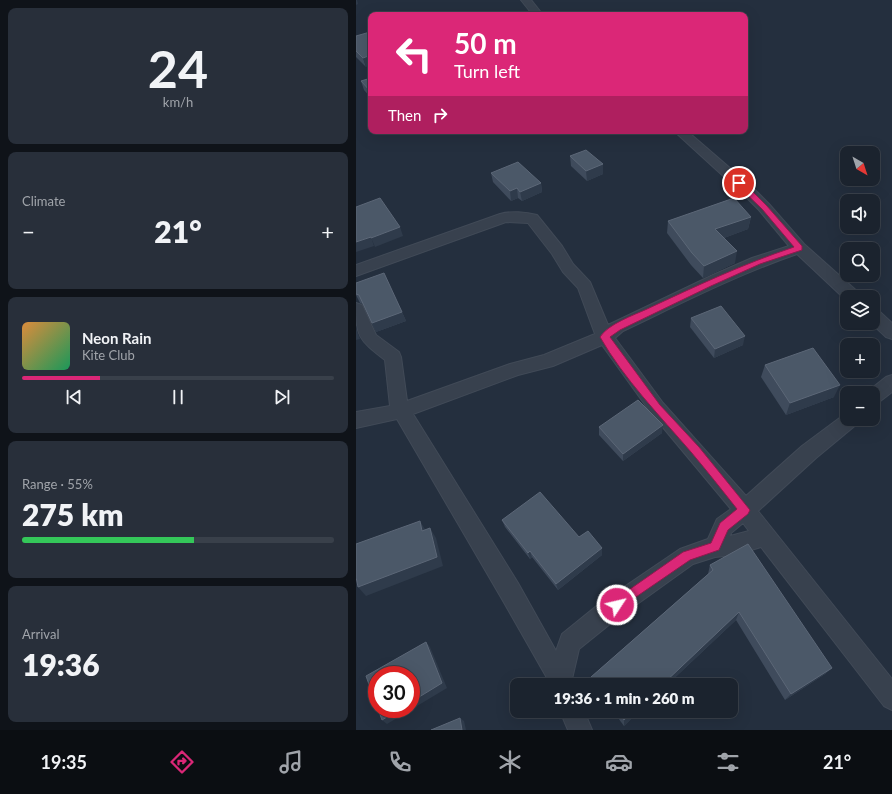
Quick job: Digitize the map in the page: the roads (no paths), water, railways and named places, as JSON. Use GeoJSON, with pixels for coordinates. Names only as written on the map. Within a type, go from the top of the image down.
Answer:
{"type":"FeatureCollection","features":[{"type":"Feature","properties":{"kind":"street"},"geometry":{"type":"LineString","coordinates":[[526,0],[536,12]]}},
{"type":"Feature","properties":{"kind":"street"},"geometry":{"type":"LineString","coordinates":[[683,134],[764,207],[799,248],[845,290]]}},
{"type":"Feature","properties":{"kind":"street"},"geometry":{"type":"LineString","coordinates":[[356,271],[505,217],[532,218],[557,250],[568,268],[585,286],[593,310],[605,337],[653,402],[745,510],[892,698]]}},
{"type":"Feature","properties":{"kind":"street"},"geometry":{"type":"LineString","coordinates":[[356,420],[401,411],[516,368],[547,361],[605,337],[617,327],[712,282],[757,262],[799,248]]}},
{"type":"Feature","properties":{"kind":"street"},"geometry":{"type":"LineString","coordinates":[[356,309],[370,339],[393,358],[398,403],[401,411],[510,591],[559,678]]}},
{"type":"Feature","properties":{"kind":"street"},"geometry":{"type":"LineString","coordinates":[[880,322],[892,333]]}},
{"type":"Feature","properties":{"kind":"street"},"geometry":{"type":"LineString","coordinates":[[880,391],[892,382]]}},
{"type":"Feature","properties":{"kind":"street"},"geometry":{"type":"LineString","coordinates":[[715,547],[724,526],[745,510],[809,452],[842,426]]}},
{"type":"Feature","properties":{"kind":"street"},"geometry":{"type":"LineString","coordinates":[[562,678],[570,642],[607,612],[687,556],[715,547],[735,545],[765,536]]}},
{"type":"Feature","properties":{"kind":"street"},"geometry":{"type":"LineString","coordinates":[[575,718],[580,730]]}}]}
